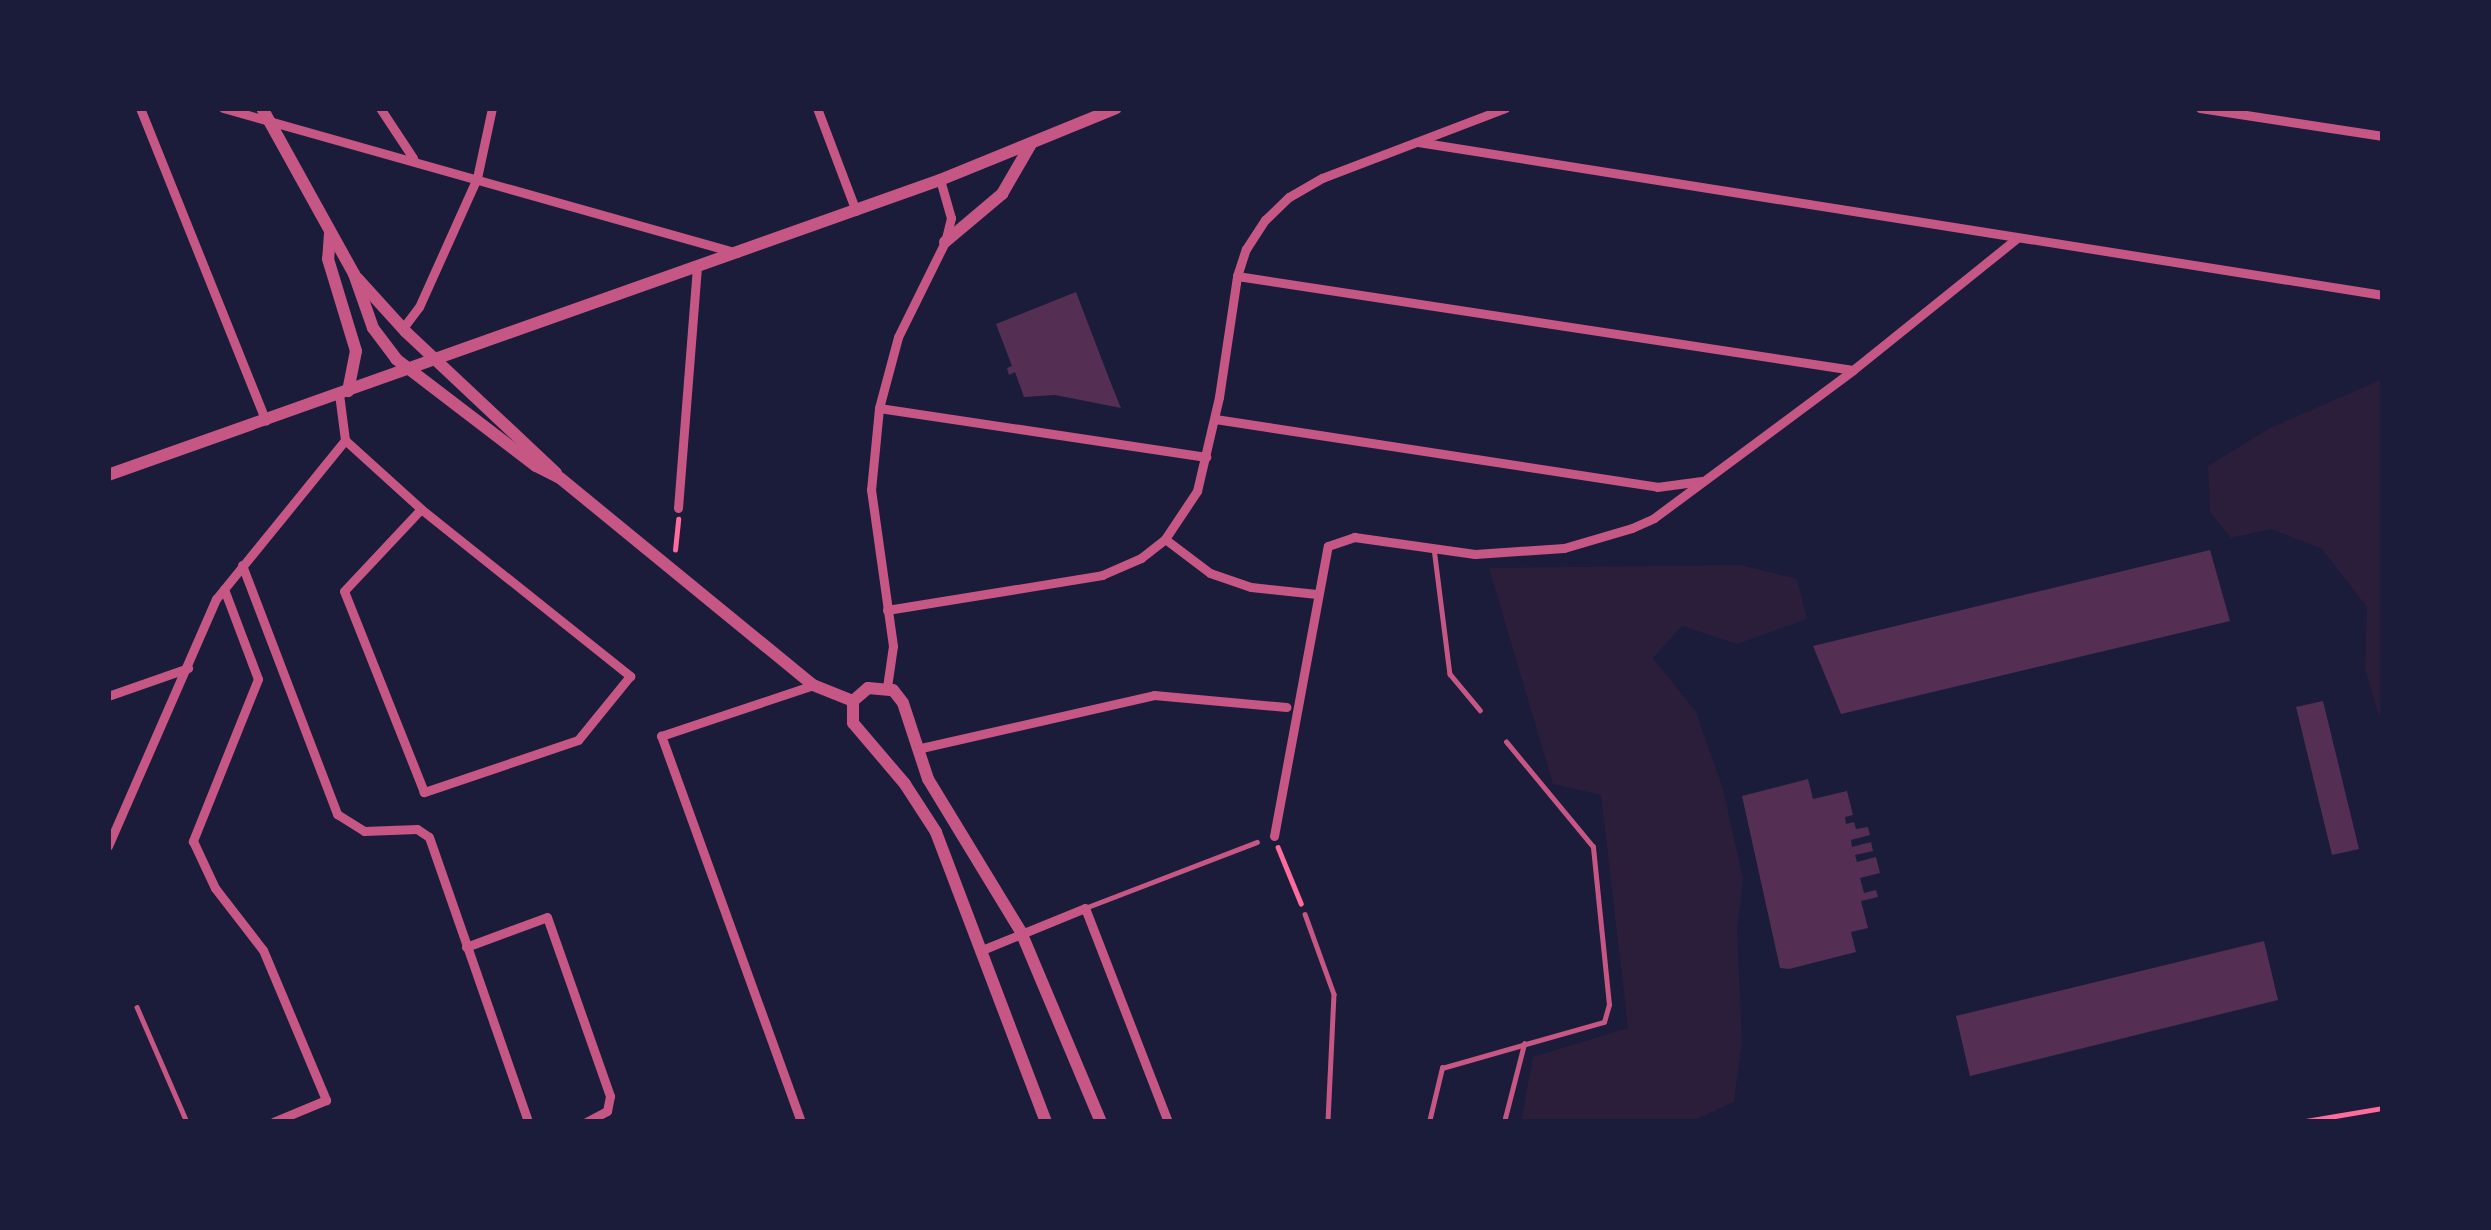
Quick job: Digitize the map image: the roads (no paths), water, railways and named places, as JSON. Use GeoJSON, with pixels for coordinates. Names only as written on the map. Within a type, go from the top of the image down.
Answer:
{"type":"FeatureCollection","features":[{"type":"Feature","properties":{"kind":"street"},"geometry":{"type":"LineString","coordinates":[[140,108],[266,421]]}},
{"type":"Feature","properties":{"kind":"street"},"geometry":{"type":"LineString","coordinates":[[223,108],[737,253]]}},
{"type":"Feature","properties":{"kind":"street"},"geometry":{"type":"LineString","coordinates":[[262,108],[354,274],[373,328],[410,370],[560,478],[813,685],[853,701]]}},
{"type":"Feature","properties":{"kind":"street"},"geometry":{"type":"LineString","coordinates":[[380,108],[413,158]]}},
{"type":"Feature","properties":{"kind":"street"},"geometry":{"type":"LineString","coordinates":[[403,328],[419,307],[477,178],[493,108]]}},
{"type":"Feature","properties":{"kind":"street"},"geometry":{"type":"LineString","coordinates":[[817,108],[856,211]]}},
{"type":"Feature","properties":{"kind":"street"},"geometry":{"type":"LineString","coordinates":[[108,475],[856,211],[1116,108]]}},
{"type":"Feature","properties":{"kind":"street"},"geometry":{"type":"LineString","coordinates":[[887,610],[1102,575],[1141,558],[1165,539],[1197,491],[1215,419],[1238,276],[1254,235],[1288,197],[1322,178],[1505,108]]}},
{"type":"Feature","properties":{"kind":"street"},"geometry":{"type":"LineString","coordinates":[[2200,108],[2383,136]]}},
{"type":"Feature","properties":{"kind":"street"},"geometry":{"type":"LineString","coordinates":[[945,242],[1002,194],[1032,142]]}},
{"type":"Feature","properties":{"kind":"street"},"geometry":{"type":"LineString","coordinates":[[1418,142],[2383,295]]}},
{"type":"Feature","properties":{"kind":"street"},"geometry":{"type":"LineString","coordinates":[[887,687],[892,646],[871,490],[878,408],[898,338],[945,242],[951,218],[940,180]]}},
{"type":"Feature","properties":{"kind":"street"},"geometry":{"type":"LineString","coordinates":[[108,846],[224,589],[346,440],[344,392],[356,351],[328,259],[329,232]]}},
{"type":"Feature","properties":{"kind":"street"},"geometry":{"type":"LineString","coordinates":[[1274,836],[1323,556],[1339,539],[1475,554],[1601,539],[1654,518],[1853,370],[2018,238]]}},
{"type":"Feature","properties":{"kind":"street"},"geometry":{"type":"LineString","coordinates":[[678,508],[697,268]]}},
{"type":"Feature","properties":{"kind":"street"},"geometry":{"type":"LineString","coordinates":[[354,274],[403,328],[541,453],[560,478]]}},
{"type":"Feature","properties":{"kind":"street"},"geometry":{"type":"LineString","coordinates":[[1238,276],[1853,370]]}},
{"type":"Feature","properties":{"kind":"street"},"geometry":{"type":"LineString","coordinates":[[878,408],[1206,457]]}},
{"type":"Feature","properties":{"kind":"street"},"geometry":{"type":"LineString","coordinates":[[1215,419],[1657,487],[1705,480]]}},
{"type":"Feature","properties":{"kind":"street"},"geometry":{"type":"LineString","coordinates":[[346,440],[421,509],[630,676],[578,740],[424,792],[344,591],[421,509]]}},
{"type":"Feature","properties":{"kind":"street"},"geometry":{"type":"LineString","coordinates":[[1165,539],[1210,573],[1251,587],[1317,594]]}},
{"type":"Feature","properties":{"kind":"street"},"geometry":{"type":"LineString","coordinates":[[242,565],[337,814],[364,831],[424,831],[528,1122]]}},
{"type":"Feature","properties":{"kind":"street"},"geometry":{"type":"LineString","coordinates":[[224,589],[259,679],[193,841],[215,888],[263,950],[326,1100],[273,1122]]}},
{"type":"Feature","properties":{"kind":"street"},"geometry":{"type":"LineString","coordinates":[[108,696],[188,668]]}},
{"type":"Feature","properties":{"kind":"street"},"geometry":{"type":"LineString","coordinates":[[801,1122],[661,736],[813,685]]}},
{"type":"Feature","properties":{"kind":"street"},"geometry":{"type":"LineString","coordinates":[[853,701],[868,688],[887,687],[903,703],[940,802],[1021,932],[1101,1122]]}},
{"type":"Feature","properties":{"kind":"street"},"geometry":{"type":"LineString","coordinates":[[895,770],[911,771],[921,753],[1154,695],[1286,707]]}},
{"type":"Feature","properties":{"kind":"street"},"geometry":{"type":"LineString","coordinates":[[853,701],[858,732],[895,770],[936,832],[1046,1122]]}},
{"type":"Feature","properties":{"kind":"street"},"geometry":{"type":"LineString","coordinates":[[982,950],[1085,908],[1168,1122]]}},
{"type":"Feature","properties":{"kind":"street"},"geometry":{"type":"LineString","coordinates":[[466,947],[547,917],[610,1096],[607,1111],[586,1122]]}},
{"type":"Feature","properties":{"kind":"lane"},"geometry":{"type":"LineString","coordinates":[[1434,548],[1450,674],[1480,710]]}},
{"type":"Feature","properties":{"kind":"lane"},"geometry":{"type":"LineString","coordinates":[[1429,1122],[1442,1068],[1604,1022],[1610,1006],[1593,847],[1506,742]]}},
{"type":"Feature","properties":{"kind":"lane"},"geometry":{"type":"LineString","coordinates":[[1085,908],[1257,842]]}},
{"type":"Feature","properties":{"kind":"lane"},"geometry":{"type":"LineString","coordinates":[[1305,914],[1334,994],[1325,1099],[1328,1122]]}},
{"type":"Feature","properties":{"kind":"lane"},"geometry":{"type":"LineString","coordinates":[[136,1006],[187,1122]]}},
{"type":"Feature","properties":{"kind":"lane"},"geometry":{"type":"LineString","coordinates":[[1504,1122],[1524,1044]]}}]}
